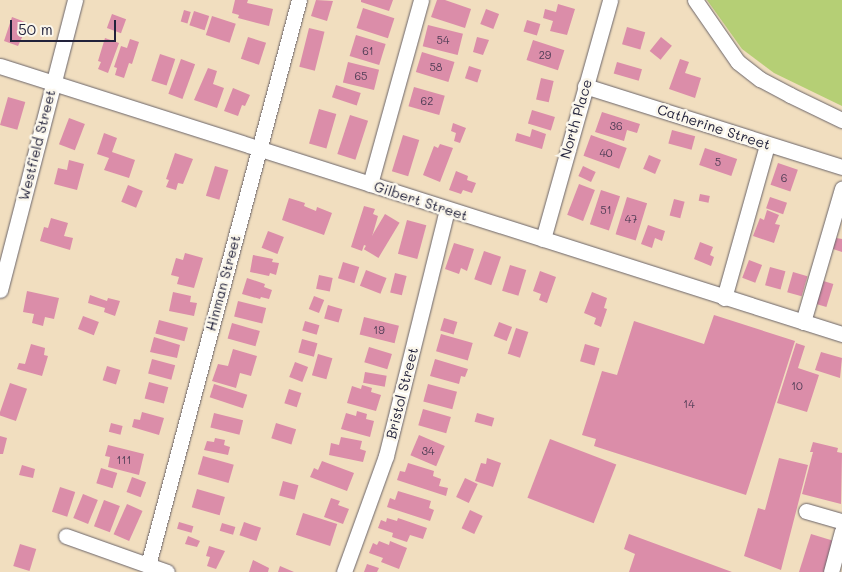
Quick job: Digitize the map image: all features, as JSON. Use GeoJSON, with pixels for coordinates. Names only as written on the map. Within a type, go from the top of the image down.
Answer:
{"type":"FeatureCollection","features":[{"type":"Feature","properties":{"kind":"street","name":"Westfield Street"},"geometry":{"type":"LineString","coordinates":[[0,290],[75,0]]}},
{"type":"Feature","properties":{"kind":"street","name":"Hinman Street"},"geometry":{"type":"LineString","coordinates":[[148,566],[299,0]]}},
{"type":"Feature","properties":{"kind":"street"},"geometry":{"type":"LineString","coordinates":[[370,184],[421,0]]}},
{"type":"Feature","properties":{"kind":"street","name":"North Place"},"geometry":{"type":"LineString","coordinates":[[543,239],[610,0]]}},
{"type":"Feature","properties":{"kind":"street"},"geometry":{"type":"LineString","coordinates":[[696,0],[722,42],[738,62],[775,87],[842,120]]}},
{"type":"Feature","properties":{"kind":"street","name":"Gilbert Street"},"geometry":{"type":"LineString","coordinates":[[0,66],[447,210],[842,334]]}},
{"type":"Feature","properties":{"kind":"street","name":"Catherine Street"},"geometry":{"type":"LineString","coordinates":[[586,86],[767,145],[842,167]]}},
{"type":"Feature","properties":{"kind":"street"},"geometry":{"type":"LineString","coordinates":[[724,298],[767,145]]}},
{"type":"Feature","properties":{"kind":"street"},"geometry":{"type":"LineString","coordinates":[[803,322],[842,189]]}},
{"type":"Feature","properties":{"kind":"street","name":"Bristol Street"},"geometry":{"type":"LineString","coordinates":[[344,572],[386,456],[447,210]]}},
{"type":"Feature","properties":{"kind":"street"},"geometry":{"type":"LineString","coordinates":[[806,512],[842,521]]}},
{"type":"Feature","properties":{"kind":"street"},"geometry":{"type":"LineString","coordinates":[[831,572],[842,531]]}},
{"type":"Feature","properties":{"kind":"street"},"geometry":{"type":"LineString","coordinates":[[66,536],[167,572]]}},
{"type":"Feature","properties":{"kind":"green space"},"geometry":{"type":"Polygon","coordinates":[[[707,0],[842,0],[842,106],[774,73],[742,49],[707,0]]]}},
{"type":"Feature","properties":{"kind":"building"},"geometry":{"type":"Polygon","coordinates":[[[235,0],[248,0],[247,3],[273,9],[269,26],[238,18],[239,15],[232,13],[235,0]]]}},
{"type":"Feature","properties":{"kind":"building"},"geometry":{"type":"Polygon","coordinates":[[[316,0],[333,1],[327,21],[311,16],[316,0]]]}},
{"type":"Feature","properties":{"kind":"building"},"geometry":{"type":"Polygon","coordinates":[[[361,0],[393,0],[389,11],[361,2],[361,0]]]}},
{"type":"Feature","properties":{"kind":"building"},"geometry":{"type":"Polygon","coordinates":[[[437,0],[445,0],[471,9],[465,28],[431,17],[437,0]]]}},
{"type":"Feature","properties":{"kind":"building"},"geometry":{"type":"Polygon","coordinates":[[[558,4],[575,9],[567,35],[550,31],[553,21],[543,18],[545,9],[556,12],[558,4]]]}},
{"type":"Feature","properties":{"kind":"building"},"geometry":{"type":"Polygon","coordinates":[[[363,8],[394,18],[388,38],[357,28],[363,8]]]}},
{"type":"Feature","properties":{"kind":"building"},"geometry":{"type":"Polygon","coordinates":[[[486,9],[499,14],[493,29],[480,24],[486,9]]]}},
{"type":"Feature","properties":{"kind":"building"},"geometry":{"type":"Polygon","coordinates":[[[184,10],[191,12],[187,23],[181,22],[184,10]]]}},
{"type":"Feature","properties":{"kind":"building"},"geometry":{"type":"Polygon","coordinates":[[[194,11],[209,16],[205,30],[189,25],[194,11]]]}},
{"type":"Feature","properties":{"kind":"building"},"geometry":{"type":"Polygon","coordinates":[[[112,14],[126,19],[121,33],[107,28],[112,14]]]}},
{"type":"Feature","properties":{"kind":"building"},"geometry":{"type":"Polygon","coordinates":[[[212,16],[236,24],[230,43],[206,35],[212,16]]]}},
{"type":"Feature","properties":{"kind":"building"},"geometry":{"type":"Polygon","coordinates":[[[12,17],[25,22],[23,27],[26,29],[18,46],[4,41],[12,17]]]}},
{"type":"Feature","properties":{"kind":"building"},"geometry":{"type":"Polygon","coordinates":[[[527,20],[540,24],[537,36],[523,31],[527,20]]]}},
{"type":"Feature","properties":{"kind":"building"},"geometry":{"type":"Polygon","coordinates":[[[428,25],[463,34],[458,55],[423,46],[428,25]]]}},
{"type":"Feature","properties":{"kind":"building"},"geometry":{"type":"Polygon","coordinates":[[[627,27],[645,32],[640,50],[622,44],[627,27]]]}},
{"type":"Feature","properties":{"kind":"building"},"geometry":{"type":"Polygon","coordinates":[[[309,28],[325,32],[315,71],[299,67],[309,28]]]}},
{"type":"Feature","properties":{"kind":"building"},"geometry":{"type":"Polygon","coordinates":[[[356,35],[386,44],[379,65],[350,56],[356,35]]]}},
{"type":"Feature","properties":{"kind":"building"},"geometry":{"type":"Polygon","coordinates":[[[248,37],[266,43],[259,65],[241,59],[248,37]]]}},
{"type":"Feature","properties":{"kind":"building"},"geometry":{"type":"Polygon","coordinates":[[[477,37],[489,40],[483,55],[473,52],[477,37]]]}},
{"type":"Feature","properties":{"kind":"building"},"geometry":{"type":"Polygon","coordinates":[[[661,37],[672,46],[661,60],[650,51],[661,37]]]}},
{"type":"Feature","properties":{"kind":"building"},"geometry":{"type":"Polygon","coordinates":[[[105,38],[119,43],[108,73],[98,69],[101,62],[98,61],[105,38]]]}},
{"type":"Feature","properties":{"kind":"building"},"geometry":{"type":"Polygon","coordinates":[[[130,39],[139,42],[132,64],[129,63],[124,78],[115,75],[117,68],[114,67],[121,46],[127,48],[130,39]]]}},
{"type":"Feature","properties":{"kind":"building"},"geometry":{"type":"Polygon","coordinates":[[[533,40],[564,50],[558,70],[527,60],[533,40]]]}},
{"type":"Feature","properties":{"kind":"building"},"geometry":{"type":"Polygon","coordinates":[[[422,52],[455,62],[448,82],[416,72],[422,52]]]}},
{"type":"Feature","properties":{"kind":"building"},"geometry":{"type":"Polygon","coordinates":[[[160,54],[175,59],[167,86],[151,81],[160,54]]]}},
{"type":"Feature","properties":{"kind":"building"},"geometry":{"type":"Polygon","coordinates":[[[181,59],[195,64],[182,99],[168,94],[181,59]]]}},
{"type":"Feature","properties":{"kind":"building"},"geometry":{"type":"Polygon","coordinates":[[[680,59],[689,62],[685,73],[701,78],[695,98],[669,89],[680,59]]]}},
{"type":"Feature","properties":{"kind":"building"},"geometry":{"type":"Polygon","coordinates":[[[348,62],[379,70],[374,90],[343,82],[348,62]]]}},
{"type":"Feature","properties":{"kind":"building"},"geometry":{"type":"Polygon","coordinates":[[[617,62],[642,69],[639,81],[614,74],[617,62]]]}},
{"type":"Feature","properties":{"kind":"building"},"geometry":{"type":"Polygon","coordinates":[[[469,66],[481,70],[477,82],[465,78],[469,66]]]}},
{"type":"Feature","properties":{"kind":"building"},"geometry":{"type":"Polygon","coordinates":[[[208,68],[217,71],[213,84],[224,88],[217,108],[194,100],[208,68]]]}},
{"type":"Feature","properties":{"kind":"building"},"geometry":{"type":"Polygon","coordinates":[[[541,78],[554,81],[549,102],[536,99],[541,78]]]}},
{"type":"Feature","properties":{"kind":"building"},"geometry":{"type":"Polygon","coordinates":[[[336,85],[361,93],[357,105],[332,97],[336,85]]]}},
{"type":"Feature","properties":{"kind":"building"},"geometry":{"type":"Polygon","coordinates":[[[414,87],[445,96],[439,115],[408,106],[414,87]]]}},
{"type":"Feature","properties":{"kind":"building"},"geometry":{"type":"Polygon","coordinates":[[[233,88],[250,95],[245,106],[242,105],[238,116],[224,111],[233,88]]]}},
{"type":"Feature","properties":{"kind":"building"},"geometry":{"type":"Polygon","coordinates":[[[8,97],[25,102],[17,130],[0,125],[8,97]]]}},
{"type":"Feature","properties":{"kind":"building"},"geometry":{"type":"Polygon","coordinates":[[[319,109],[336,114],[326,149],[309,144],[319,109]]]}},
{"type":"Feature","properties":{"kind":"building"},"geometry":{"type":"Polygon","coordinates":[[[532,110],[555,117],[551,130],[528,123],[532,110]]]}},
{"type":"Feature","properties":{"kind":"building"},"geometry":{"type":"Polygon","coordinates":[[[602,112],[640,124],[637,133],[627,130],[624,141],[595,132],[602,112]]]}},
{"type":"Feature","properties":{"kind":"building"},"geometry":{"type":"Polygon","coordinates":[[[350,115],[368,121],[355,160],[337,154],[350,115]]]}},
{"type":"Feature","properties":{"kind":"building"},"geometry":{"type":"Polygon","coordinates":[[[69,118],[85,124],[75,150],[59,144],[69,118]]]}},
{"type":"Feature","properties":{"kind":"building"},"geometry":{"type":"Polygon","coordinates":[[[453,123],[466,128],[460,143],[454,141],[456,133],[451,131],[453,123]]]}},
{"type":"Feature","properties":{"kind":"building"},"geometry":{"type":"Polygon","coordinates":[[[532,129],[546,134],[542,149],[515,141],[517,133],[530,137],[532,129]]]}},
{"type":"Feature","properties":{"kind":"building"},"geometry":{"type":"Polygon","coordinates":[[[672,130],[695,136],[692,150],[668,144],[672,130]]]}},
{"type":"Feature","properties":{"kind":"building"},"geometry":{"type":"Polygon","coordinates":[[[104,133],[117,138],[112,152],[135,160],[129,178],[104,170],[109,158],[97,154],[104,133]]]}},
{"type":"Feature","properties":{"kind":"building"},"geometry":{"type":"Polygon","coordinates":[[[403,135],[419,140],[408,176],[392,171],[403,135]]]}},
{"type":"Feature","properties":{"kind":"building"},"geometry":{"type":"Polygon","coordinates":[[[591,135],[627,148],[619,169],[583,156],[591,135]]]}},
{"type":"Feature","properties":{"kind":"building"},"geometry":{"type":"Polygon","coordinates":[[[440,144],[453,148],[440,182],[423,175],[434,146],[438,148],[440,144]]]}},
{"type":"Feature","properties":{"kind":"building"},"geometry":{"type":"Polygon","coordinates":[[[705,148],[737,159],[731,176],[699,165],[705,148]]]}},
{"type":"Feature","properties":{"kind":"building"},"geometry":{"type":"Polygon","coordinates":[[[175,153],[193,159],[183,184],[178,183],[176,190],[166,187],[169,180],[166,179],[175,153]]]}},
{"type":"Feature","properties":{"kind":"building"},"geometry":{"type":"Polygon","coordinates":[[[649,155],[661,160],[655,174],[643,169],[649,155]]]}},
{"type":"Feature","properties":{"kind":"building"},"geometry":{"type":"Polygon","coordinates":[[[69,160],[84,164],[77,190],[54,184],[58,168],[67,170],[69,160]]]}},
{"type":"Feature","properties":{"kind":"building"},"geometry":{"type":"Polygon","coordinates":[[[778,163],[798,170],[790,192],[771,185],[778,163]]]}},
{"type":"Feature","properties":{"kind":"building"},"geometry":{"type":"Polygon","coordinates":[[[215,166],[228,170],[219,200],[206,196],[215,166]]]}},
{"type":"Feature","properties":{"kind":"building"},"geometry":{"type":"Polygon","coordinates":[[[583,166],[596,172],[591,182],[578,176],[583,166]]]}},
{"type":"Feature","properties":{"kind":"building"},"geometry":{"type":"Polygon","coordinates":[[[456,171],[468,176],[467,180],[476,183],[472,193],[463,190],[461,194],[449,190],[456,171]]]}},
{"type":"Feature","properties":{"kind":"building"},"geometry":{"type":"Polygon","coordinates":[[[579,184],[595,190],[583,221],[567,215],[579,184]]]}},
{"type":"Feature","properties":{"kind":"building"},"geometry":{"type":"Polygon","coordinates":[[[128,185],[143,191],[136,208],[121,202],[128,185]]]}},
{"type":"Feature","properties":{"kind":"building"},"geometry":{"type":"Polygon","coordinates":[[[601,190],[620,196],[609,230],[590,224],[601,190]]]}},
{"type":"Feature","properties":{"kind":"building"},"geometry":{"type":"Polygon","coordinates":[[[700,194],[710,196],[708,203],[699,201],[700,194]]]}},
{"type":"Feature","properties":{"kind":"building"},"geometry":{"type":"Polygon","coordinates":[[[627,197],[647,203],[636,240],[616,234],[627,197]]]}},
{"type":"Feature","properties":{"kind":"building"},"geometry":{"type":"Polygon","coordinates":[[[770,197],[787,203],[783,214],[766,208],[770,197]]]}},
{"type":"Feature","properties":{"kind":"building"},"geometry":{"type":"Polygon","coordinates":[[[289,198],[305,203],[304,206],[316,211],[317,207],[332,213],[324,235],[282,220],[289,198]]]}},
{"type":"Feature","properties":{"kind":"building"},"geometry":{"type":"Polygon","coordinates":[[[674,199],[685,202],[680,218],[670,215],[674,199]]]}},
{"type":"Feature","properties":{"kind":"building"},"geometry":{"type":"Polygon","coordinates":[[[364,206],[375,209],[373,214],[378,216],[369,247],[364,245],[362,251],[351,247],[364,206]]]}},
{"type":"Feature","properties":{"kind":"building"},"geometry":{"type":"Polygon","coordinates":[[[767,210],[779,215],[775,224],[780,225],[774,243],[753,236],[760,218],[764,220],[767,210]]]}},
{"type":"Feature","properties":{"kind":"building"},"geometry":{"type":"Polygon","coordinates":[[[385,214],[400,223],[378,258],[364,249],[385,214]]]}},
{"type":"Feature","properties":{"kind":"building"},"geometry":{"type":"Polygon","coordinates":[[[51,218],[68,223],[64,236],[73,238],[70,250],[40,241],[44,227],[48,228],[51,218]]]}},
{"type":"Feature","properties":{"kind":"building"},"geometry":{"type":"Polygon","coordinates":[[[407,220],[426,225],[417,259],[398,254],[407,220]]]}},
{"type":"Feature","properties":{"kind":"building"},"geometry":{"type":"Polygon","coordinates":[[[648,225],[665,231],[662,241],[655,238],[652,248],[641,244],[648,225]]]}},
{"type":"Feature","properties":{"kind":"building"},"geometry":{"type":"Polygon","coordinates":[[[268,231],[284,237],[277,254],[262,248],[268,231]]]}},
{"type":"Feature","properties":{"kind":"building"},"geometry":{"type":"Polygon","coordinates":[[[836,238],[842,239],[842,252],[833,249],[836,238]]]}},
{"type":"Feature","properties":{"kind":"building"},"geometry":{"type":"Polygon","coordinates":[[[700,242],[713,247],[710,255],[714,257],[711,266],[694,259],[700,242]]]}},
{"type":"Feature","properties":{"kind":"building"},"geometry":{"type":"Polygon","coordinates":[[[454,243],[474,249],[467,271],[461,268],[459,274],[445,269],[454,243]]]}},
{"type":"Feature","properties":{"kind":"building"},"geometry":{"type":"Polygon","coordinates":[[[484,251],[501,257],[491,285],[474,279],[484,251]]]}},
{"type":"Feature","properties":{"kind":"building"},"geometry":{"type":"Polygon","coordinates":[[[185,253],[203,258],[194,288],[177,284],[179,277],[171,275],[176,258],[183,260],[185,253]]]}},
{"type":"Feature","properties":{"kind":"building"},"geometry":{"type":"Polygon","coordinates":[[[253,255],[273,259],[272,262],[279,263],[276,275],[270,273],[269,276],[250,272],[253,255]]]}},
{"type":"Feature","properties":{"kind":"building"},"geometry":{"type":"Polygon","coordinates":[[[749,260],[762,265],[755,283],[742,278],[749,260]]]}},
{"type":"Feature","properties":{"kind":"building"},"geometry":{"type":"Polygon","coordinates":[[[343,262],[359,267],[354,283],[338,278],[343,262]]]}},
{"type":"Feature","properties":{"kind":"building"},"geometry":{"type":"Polygon","coordinates":[[[510,265],[526,270],[518,296],[502,291],[510,265]]]}},
{"type":"Feature","properties":{"kind":"building"},"geometry":{"type":"Polygon","coordinates":[[[770,267],[785,271],[781,289],[765,285],[770,267]]]}},
{"type":"Feature","properties":{"kind":"building"},"geometry":{"type":"Polygon","coordinates":[[[366,270],[387,278],[380,294],[360,286],[366,270]]]}},
{"type":"Feature","properties":{"kind":"building"},"geometry":{"type":"Polygon","coordinates":[[[540,271],[556,277],[547,303],[539,300],[541,294],[533,291],[540,271]]]}},
{"type":"Feature","properties":{"kind":"building"},"geometry":{"type":"Polygon","coordinates":[[[793,272],[807,276],[802,296],[787,292],[793,272]]]}},
{"type":"Feature","properties":{"kind":"building"},"geometry":{"type":"Polygon","coordinates":[[[395,273],[407,276],[402,295],[390,292],[395,273]]]}},
{"type":"Feature","properties":{"kind":"building"},"geometry":{"type":"Polygon","coordinates":[[[319,275],[333,278],[330,292],[316,289],[319,275]]]}},
{"type":"Feature","properties":{"kind":"building"},"geometry":{"type":"Polygon","coordinates":[[[247,278],[265,284],[264,287],[272,290],[269,299],[261,297],[260,299],[242,294],[247,278]]]}},
{"type":"Feature","properties":{"kind":"building"},"geometry":{"type":"Polygon","coordinates":[[[820,280],[833,284],[826,307],[813,303],[820,280]]]}},
{"type":"Feature","properties":{"kind":"building"},"geometry":{"type":"Polygon","coordinates":[[[27,291],[59,298],[54,319],[45,317],[43,326],[32,323],[34,314],[23,312],[27,291]]]}},
{"type":"Feature","properties":{"kind":"building"},"geometry":{"type":"Polygon","coordinates":[[[173,292],[191,296],[190,302],[197,303],[194,316],[169,311],[173,292]]]}},
{"type":"Feature","properties":{"kind":"building"},"geometry":{"type":"Polygon","coordinates":[[[592,292],[607,298],[604,308],[607,309],[601,327],[594,324],[596,318],[584,313],[592,292]]]}},
{"type":"Feature","properties":{"kind":"building"},"geometry":{"type":"Polygon","coordinates":[[[90,295],[107,301],[108,298],[120,301],[115,316],[104,312],[105,308],[88,303],[90,295]]]}},
{"type":"Feature","properties":{"kind":"building"},"geometry":{"type":"Polygon","coordinates":[[[314,296],[324,300],[319,313],[309,309],[314,296]]]}},
{"type":"Feature","properties":{"kind":"building"},"geometry":{"type":"Polygon","coordinates":[[[238,301],[266,308],[262,324],[234,317],[238,301]]]}},
{"type":"Feature","properties":{"kind":"building"},"geometry":{"type":"Polygon","coordinates":[[[328,305],[342,309],[339,323],[324,318],[328,305]]]}},
{"type":"Feature","properties":{"kind":"building"},"geometry":{"type":"Polygon","coordinates":[[[714,315],[795,341],[746,495],[594,446],[596,439],[582,435],[602,371],[617,375],[634,321],[704,344],[714,315]]]}},
{"type":"Feature","properties":{"kind":"building"},"geometry":{"type":"Polygon","coordinates":[[[83,316],[99,322],[94,335],[78,329],[83,316]]]}},
{"type":"Feature","properties":{"kind":"building"},"geometry":{"type":"Polygon","coordinates":[[[364,317],[399,326],[395,343],[360,334],[364,317]]]}},
{"type":"Feature","properties":{"kind":"building"},"geometry":{"type":"Polygon","coordinates":[[[444,318],[457,322],[454,335],[440,330],[444,318]]]}},
{"type":"Feature","properties":{"kind":"building"},"geometry":{"type":"Polygon","coordinates":[[[159,320],[188,328],[184,341],[155,334],[159,320]]]}},
{"type":"Feature","properties":{"kind":"building"},"geometry":{"type":"Polygon","coordinates":[[[305,321],[319,325],[317,335],[302,331],[305,321]]]}},
{"type":"Feature","properties":{"kind":"building"},"geometry":{"type":"Polygon","coordinates":[[[499,322],[512,327],[507,341],[494,336],[499,322]]]}},
{"type":"Feature","properties":{"kind":"building"},"geometry":{"type":"Polygon","coordinates":[[[232,323],[260,331],[255,346],[228,338],[232,323]]]}},
{"type":"Feature","properties":{"kind":"building"},"geometry":{"type":"Polygon","coordinates":[[[516,328],[528,332],[520,358],[508,354],[516,328]]]}},
{"type":"Feature","properties":{"kind":"building"},"geometry":{"type":"Polygon","coordinates":[[[441,334],[473,343],[468,360],[436,351],[441,334]]]}},
{"type":"Feature","properties":{"kind":"building"},"geometry":{"type":"Polygon","coordinates":[[[154,337],[180,345],[177,358],[150,352],[154,337]]]}},
{"type":"Feature","properties":{"kind":"building"},"geometry":{"type":"Polygon","coordinates":[[[302,339],[317,343],[314,357],[298,353],[302,339]]]}},
{"type":"Feature","properties":{"kind":"building"},"geometry":{"type":"Polygon","coordinates":[[[796,343],[805,346],[798,368],[819,375],[807,412],[777,403],[796,343]]]}},
{"type":"Feature","properties":{"kind":"building"},"geometry":{"type":"Polygon","coordinates":[[[31,344],[45,348],[44,355],[48,356],[42,376],[17,369],[19,363],[25,364],[31,344]]]}},
{"type":"Feature","properties":{"kind":"building"},"geometry":{"type":"Polygon","coordinates":[[[585,344],[599,348],[594,365],[580,361],[585,344]]]}},
{"type":"Feature","properties":{"kind":"building"},"geometry":{"type":"Polygon","coordinates":[[[369,347],[392,354],[387,369],[364,362],[369,347]]]}},
{"type":"Feature","properties":{"kind":"building"},"geometry":{"type":"Polygon","coordinates":[[[233,349],[257,356],[251,376],[240,373],[236,388],[212,381],[218,364],[228,366],[233,349]]]}},
{"type":"Feature","properties":{"kind":"building"},"geometry":{"type":"Polygon","coordinates":[[[821,352],[842,358],[840,378],[815,370],[821,352]]]}},
{"type":"Feature","properties":{"kind":"building"},"geometry":{"type":"Polygon","coordinates":[[[318,354],[332,358],[326,379],[312,375],[318,354]]]}},
{"type":"Feature","properties":{"kind":"building"},"geometry":{"type":"Polygon","coordinates":[[[152,359],[175,365],[171,380],[148,373],[152,359]]]}},
{"type":"Feature","properties":{"kind":"building"},"geometry":{"type":"Polygon","coordinates":[[[435,359],[468,369],[465,377],[461,376],[459,384],[430,376],[435,359]]]}},
{"type":"Feature","properties":{"kind":"building"},"geometry":{"type":"Polygon","coordinates":[[[295,362],[308,367],[302,382],[289,377],[295,362]]]}},
{"type":"Feature","properties":{"kind":"building"},"geometry":{"type":"Polygon","coordinates":[[[107,366],[120,370],[116,384],[103,380],[107,366]]]}},
{"type":"Feature","properties":{"kind":"building"},"geometry":{"type":"Polygon","coordinates":[[[365,372],[387,376],[385,387],[363,383],[365,372]]]}},
{"type":"Feature","properties":{"kind":"building"},"geometry":{"type":"Polygon","coordinates":[[[149,382],[168,387],[164,404],[145,398],[149,382]]]}},
{"type":"Feature","properties":{"kind":"building"},"geometry":{"type":"Polygon","coordinates":[[[10,383],[27,389],[16,421],[0,416],[10,383]]]}},
{"type":"Feature","properties":{"kind":"building"},"geometry":{"type":"Polygon","coordinates":[[[214,384],[247,395],[243,408],[210,397],[214,384]]]}},
{"type":"Feature","properties":{"kind":"building"},"geometry":{"type":"Polygon","coordinates":[[[428,384],[457,392],[452,409],[423,401],[428,384]]]}},
{"type":"Feature","properties":{"kind":"building"},"geometry":{"type":"Polygon","coordinates":[[[362,385],[372,388],[371,392],[381,395],[376,411],[347,403],[352,386],[361,389],[362,385]]]}},
{"type":"Feature","properties":{"kind":"building"},"geometry":{"type":"Polygon","coordinates":[[[289,389],[301,393],[297,407],[284,403],[289,389]]]}},
{"type":"Feature","properties":{"kind":"building"},"geometry":{"type":"Polygon","coordinates":[[[423,409],[451,417],[446,433],[418,425],[423,409]]]}},
{"type":"Feature","properties":{"kind":"building"},"geometry":{"type":"Polygon","coordinates":[[[357,411],[367,414],[366,419],[374,421],[370,437],[341,429],[346,413],[356,416],[357,411]]]}},
{"type":"Feature","properties":{"kind":"building"},"geometry":{"type":"Polygon","coordinates":[[[142,412],[164,418],[159,435],[132,427],[134,419],[140,420],[142,412]]]}},
{"type":"Feature","properties":{"kind":"building"},"geometry":{"type":"Polygon","coordinates":[[[214,413],[243,420],[239,435],[210,428],[214,413]]]}},
{"type":"Feature","properties":{"kind":"building"},"geometry":{"type":"Polygon","coordinates":[[[477,413],[494,418],[492,427],[475,422],[477,413]]]}},
{"type":"Feature","properties":{"kind":"building"},"geometry":{"type":"Polygon","coordinates":[[[111,423],[123,426],[120,435],[109,432],[111,423]]]}},
{"type":"Feature","properties":{"kind":"building"},"geometry":{"type":"Polygon","coordinates":[[[276,423],[296,429],[291,444],[271,438],[276,423]]]}},
{"type":"Feature","properties":{"kind":"building"},"geometry":{"type":"Polygon","coordinates":[[[419,435],[445,446],[436,466],[410,455],[419,435]]]}},
{"type":"Feature","properties":{"kind":"building"},"geometry":{"type":"Polygon","coordinates":[[[0,436],[7,438],[3,454],[0,454],[0,436]]]}},
{"type":"Feature","properties":{"kind":"building"},"geometry":{"type":"Polygon","coordinates":[[[341,437],[362,441],[360,449],[366,451],[363,462],[329,455],[331,443],[339,445],[341,437]]]}},
{"type":"Feature","properties":{"kind":"building"},"geometry":{"type":"Polygon","coordinates":[[[215,438],[225,440],[224,445],[230,447],[228,455],[204,450],[207,441],[214,442],[215,438]]]}},
{"type":"Feature","properties":{"kind":"building"},"geometry":{"type":"Polygon","coordinates":[[[550,439],[616,464],[594,523],[527,498],[550,439]]]}},
{"type":"Feature","properties":{"kind":"building"},"geometry":{"type":"Polygon","coordinates":[[[813,442],[838,448],[837,452],[842,453],[841,504],[802,494],[813,452],[810,452],[813,442]]]}},
{"type":"Feature","properties":{"kind":"building"},"geometry":{"type":"Polygon","coordinates":[[[108,445],[144,454],[139,475],[108,467],[110,457],[105,456],[108,445]]]}},
{"type":"Feature","properties":{"kind":"building"},"geometry":{"type":"Polygon","coordinates":[[[203,456],[234,465],[229,483],[198,474],[203,456]]]}},
{"type":"Feature","properties":{"kind":"building"},"geometry":{"type":"Polygon","coordinates":[[[487,458],[501,463],[493,487],[475,481],[481,463],[486,464],[487,458]]]}},
{"type":"Feature","properties":{"kind":"building"},"geometry":{"type":"Polygon","coordinates":[[[779,458],[808,465],[781,570],[744,556],[758,508],[765,510],[779,458]]]}},
{"type":"Feature","properties":{"kind":"building"},"geometry":{"type":"Polygon","coordinates":[[[322,461],[354,473],[347,491],[310,477],[314,468],[318,470],[322,461]]]}},
{"type":"Feature","properties":{"kind":"building"},"geometry":{"type":"Polygon","coordinates":[[[408,463],[434,471],[433,476],[441,479],[439,486],[448,488],[446,496],[397,480],[400,471],[405,472],[408,463]]]}},
{"type":"Feature","properties":{"kind":"building"},"geometry":{"type":"Polygon","coordinates":[[[22,465],[35,469],[33,478],[19,475],[22,465]]]}},
{"type":"Feature","properties":{"kind":"building"},"geometry":{"type":"Polygon","coordinates":[[[101,468],[117,473],[113,488],[96,483],[101,468]]]}},
{"type":"Feature","properties":{"kind":"building"},"geometry":{"type":"Polygon","coordinates":[[[132,477],[146,482],[141,497],[127,492],[132,477]]]}},
{"type":"Feature","properties":{"kind":"building"},"geometry":{"type":"Polygon","coordinates":[[[465,478],[478,484],[469,503],[456,497],[465,478]]]}},
{"type":"Feature","properties":{"kind":"building"},"geometry":{"type":"Polygon","coordinates":[[[283,481],[298,485],[295,500],[279,495],[283,481]]]}},
{"type":"Feature","properties":{"kind":"building"},"geometry":{"type":"Polygon","coordinates":[[[60,487],[75,492],[67,517],[52,512],[60,487]]]}},
{"type":"Feature","properties":{"kind":"building"},"geometry":{"type":"Polygon","coordinates":[[[197,489],[225,497],[220,515],[192,507],[197,489]]]}},
{"type":"Feature","properties":{"kind":"building"},"geometry":{"type":"Polygon","coordinates":[[[398,491],[431,501],[429,508],[434,510],[430,521],[387,507],[390,498],[395,500],[398,491]]]}},
{"type":"Feature","properties":{"kind":"building"},"geometry":{"type":"Polygon","coordinates":[[[83,494],[98,500],[88,524],[73,518],[83,494]]]}},
{"type":"Feature","properties":{"kind":"building"},"geometry":{"type":"Polygon","coordinates":[[[331,498],[340,501],[338,505],[349,509],[343,524],[324,517],[331,498]]]}},
{"type":"Feature","properties":{"kind":"building"},"geometry":{"type":"Polygon","coordinates":[[[104,500],[120,506],[110,532],[94,526],[104,500]]]}},
{"type":"Feature","properties":{"kind":"building"},"geometry":{"type":"Polygon","coordinates":[[[127,504],[143,511],[129,541],[114,534],[127,504]]]}},
{"type":"Feature","properties":{"kind":"building"},"geometry":{"type":"Polygon","coordinates":[[[470,510],[483,516],[474,534],[462,528],[470,510]]]}},
{"type":"Feature","properties":{"kind":"building"},"geometry":{"type":"Polygon","coordinates":[[[303,513],[337,524],[330,546],[296,535],[303,513]]]}},
{"type":"Feature","properties":{"kind":"building"},"geometry":{"type":"Polygon","coordinates":[[[387,518],[397,521],[398,518],[427,528],[423,539],[410,535],[407,542],[392,537],[393,533],[378,528],[381,520],[386,522],[387,518]]]}},
{"type":"Feature","properties":{"kind":"building"},"geometry":{"type":"Polygon","coordinates":[[[179,522],[193,526],[191,533],[177,529],[179,522]]]}},
{"type":"Feature","properties":{"kind":"building"},"geometry":{"type":"Polygon","coordinates":[[[244,522],[261,528],[256,541],[239,535],[244,522]]]}},
{"type":"Feature","properties":{"kind":"building"},"geometry":{"type":"Polygon","coordinates":[[[222,523],[235,527],[233,535],[220,531],[222,523]]]}},
{"type":"Feature","properties":{"kind":"building"},"geometry":{"type":"Polygon","coordinates":[[[629,534],[732,572],[629,572],[635,554],[624,549],[629,534]]]}},
{"type":"Feature","properties":{"kind":"building"},"geometry":{"type":"Polygon","coordinates":[[[811,534],[834,541],[824,572],[799,572],[811,534]]]}},
{"type":"Feature","properties":{"kind":"building"},"geometry":{"type":"Polygon","coordinates":[[[188,536],[200,541],[197,547],[185,544],[188,536]]]}},
{"type":"Feature","properties":{"kind":"building"},"geometry":{"type":"Polygon","coordinates":[[[379,541],[389,545],[390,541],[407,548],[399,569],[381,562],[383,558],[369,553],[373,543],[377,545],[379,541]]]}},
{"type":"Feature","properties":{"kind":"building"},"geometry":{"type":"Polygon","coordinates":[[[20,544],[36,549],[30,571],[13,566],[20,544]]]}},
{"type":"Feature","properties":{"kind":"building"},"geometry":{"type":"Polygon","coordinates":[[[209,546],[225,551],[216,569],[207,566],[210,557],[206,556],[209,546]]]}},
{"type":"Feature","properties":{"kind":"building"},"geometry":{"type":"Polygon","coordinates":[[[253,560],[269,568],[268,572],[249,572],[253,560]]]}},
{"type":"Feature","properties":{"kind":"building"},"geometry":{"type":"Polygon","coordinates":[[[367,564],[379,568],[377,572],[364,572],[367,564]]]}},
{"type":"Feature","properties":{"kind":"building"},"geometry":{"type":"Polygon","coordinates":[[[280,566],[294,572],[278,572],[280,566]]]}}]}
